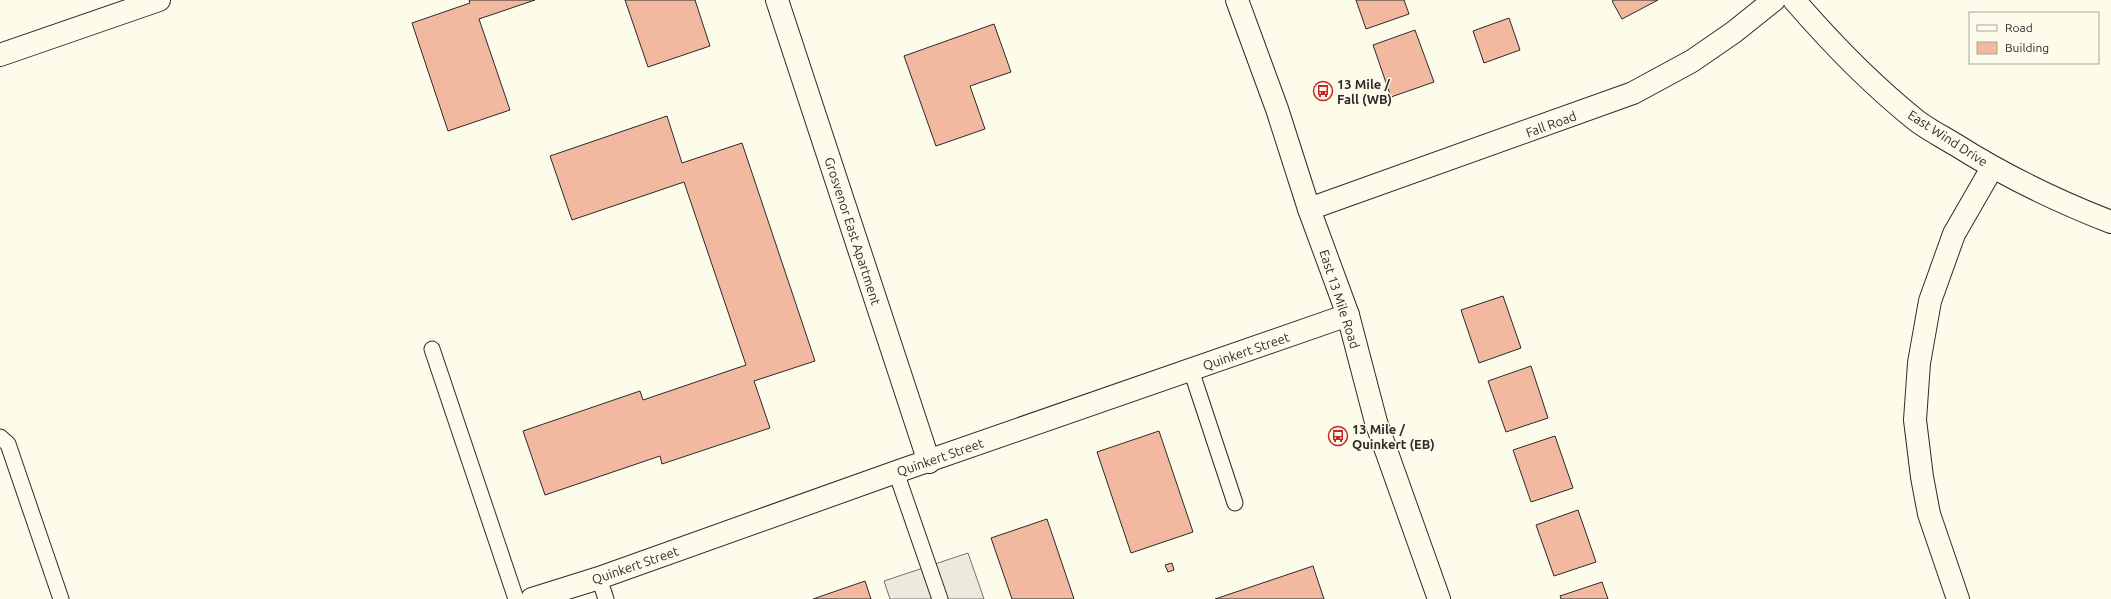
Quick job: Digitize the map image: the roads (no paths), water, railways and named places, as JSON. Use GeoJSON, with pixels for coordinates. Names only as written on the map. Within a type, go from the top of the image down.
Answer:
{"type":"FeatureCollection","features":[{"type":"Feature","properties":{"kind":"street"},"geometry":{"type":"LineString","coordinates":[[0,55],[160,0]]}},
{"type":"Feature","properties":{"kind":"street","name":"Grosvenor East Apartment"},"geometry":{"type":"LineString","coordinates":[[777,0],[929,462]]}},
{"type":"Feature","properties":{"kind":"street","name":"East 13 Mile Road"},"geometry":{"type":"LineString","coordinates":[[1237,0],[1277,109],[1309,209],[1348,315],[1376,422],[1440,599]]}},
{"type":"Feature","properties":{"kind":"street","name":"Fall Road"},"geometry":{"type":"LineString","coordinates":[[1309,209],[1633,93],[1692,61],[1734,32],[1774,0]]}},
{"type":"Feature","properties":{"kind":"street","name":"East Wind Drive"},"geometry":{"type":"LineString","coordinates":[[1794,0],[1828,39],[1867,79],[1913,117],[1992,168],[2066,204],[2111,222]]}},
{"type":"Feature","properties":{"kind":"street"},"geometry":{"type":"LineString","coordinates":[[1958,599],[1929,514],[1922,477],[1915,420],[1919,362],[1930,301],[1954,234],[1992,168]]}},
{"type":"Feature","properties":{"kind":"street","name":"Quinkert Street"},"geometry":{"type":"LineString","coordinates":[[532,599],[599,578],[896,472],[929,462],[1348,315]]}},
{"type":"Feature","properties":{"kind":"lane"},"geometry":{"type":"LineString","coordinates":[[432,349],[516,599]]}},
{"type":"Feature","properties":{"kind":"lane"},"geometry":{"type":"LineString","coordinates":[[1191,370],[1235,503]]}},
{"type":"Feature","properties":{"kind":"lane"},"geometry":{"type":"LineString","coordinates":[[0,437],[8,444],[61,599]]}},
{"type":"Feature","properties":{"kind":"lane"},"geometry":{"type":"LineString","coordinates":[[896,472],[940,599]]}},
{"type":"Feature","properties":{"kind":"lane"},"geometry":{"type":"LineString","coordinates":[[599,578],[606,599]]}},
{"type":"Feature","properties":{"kind":"place","name":"13 Mile / Fall (WB)"},"geometry":{"type":"Point","coordinates":[1323,91]}},
{"type":"Feature","properties":{"kind":"place","name":"13 Mile / Quinkert (EB)"},"geometry":{"type":"Point","coordinates":[1338,436]}}]}
